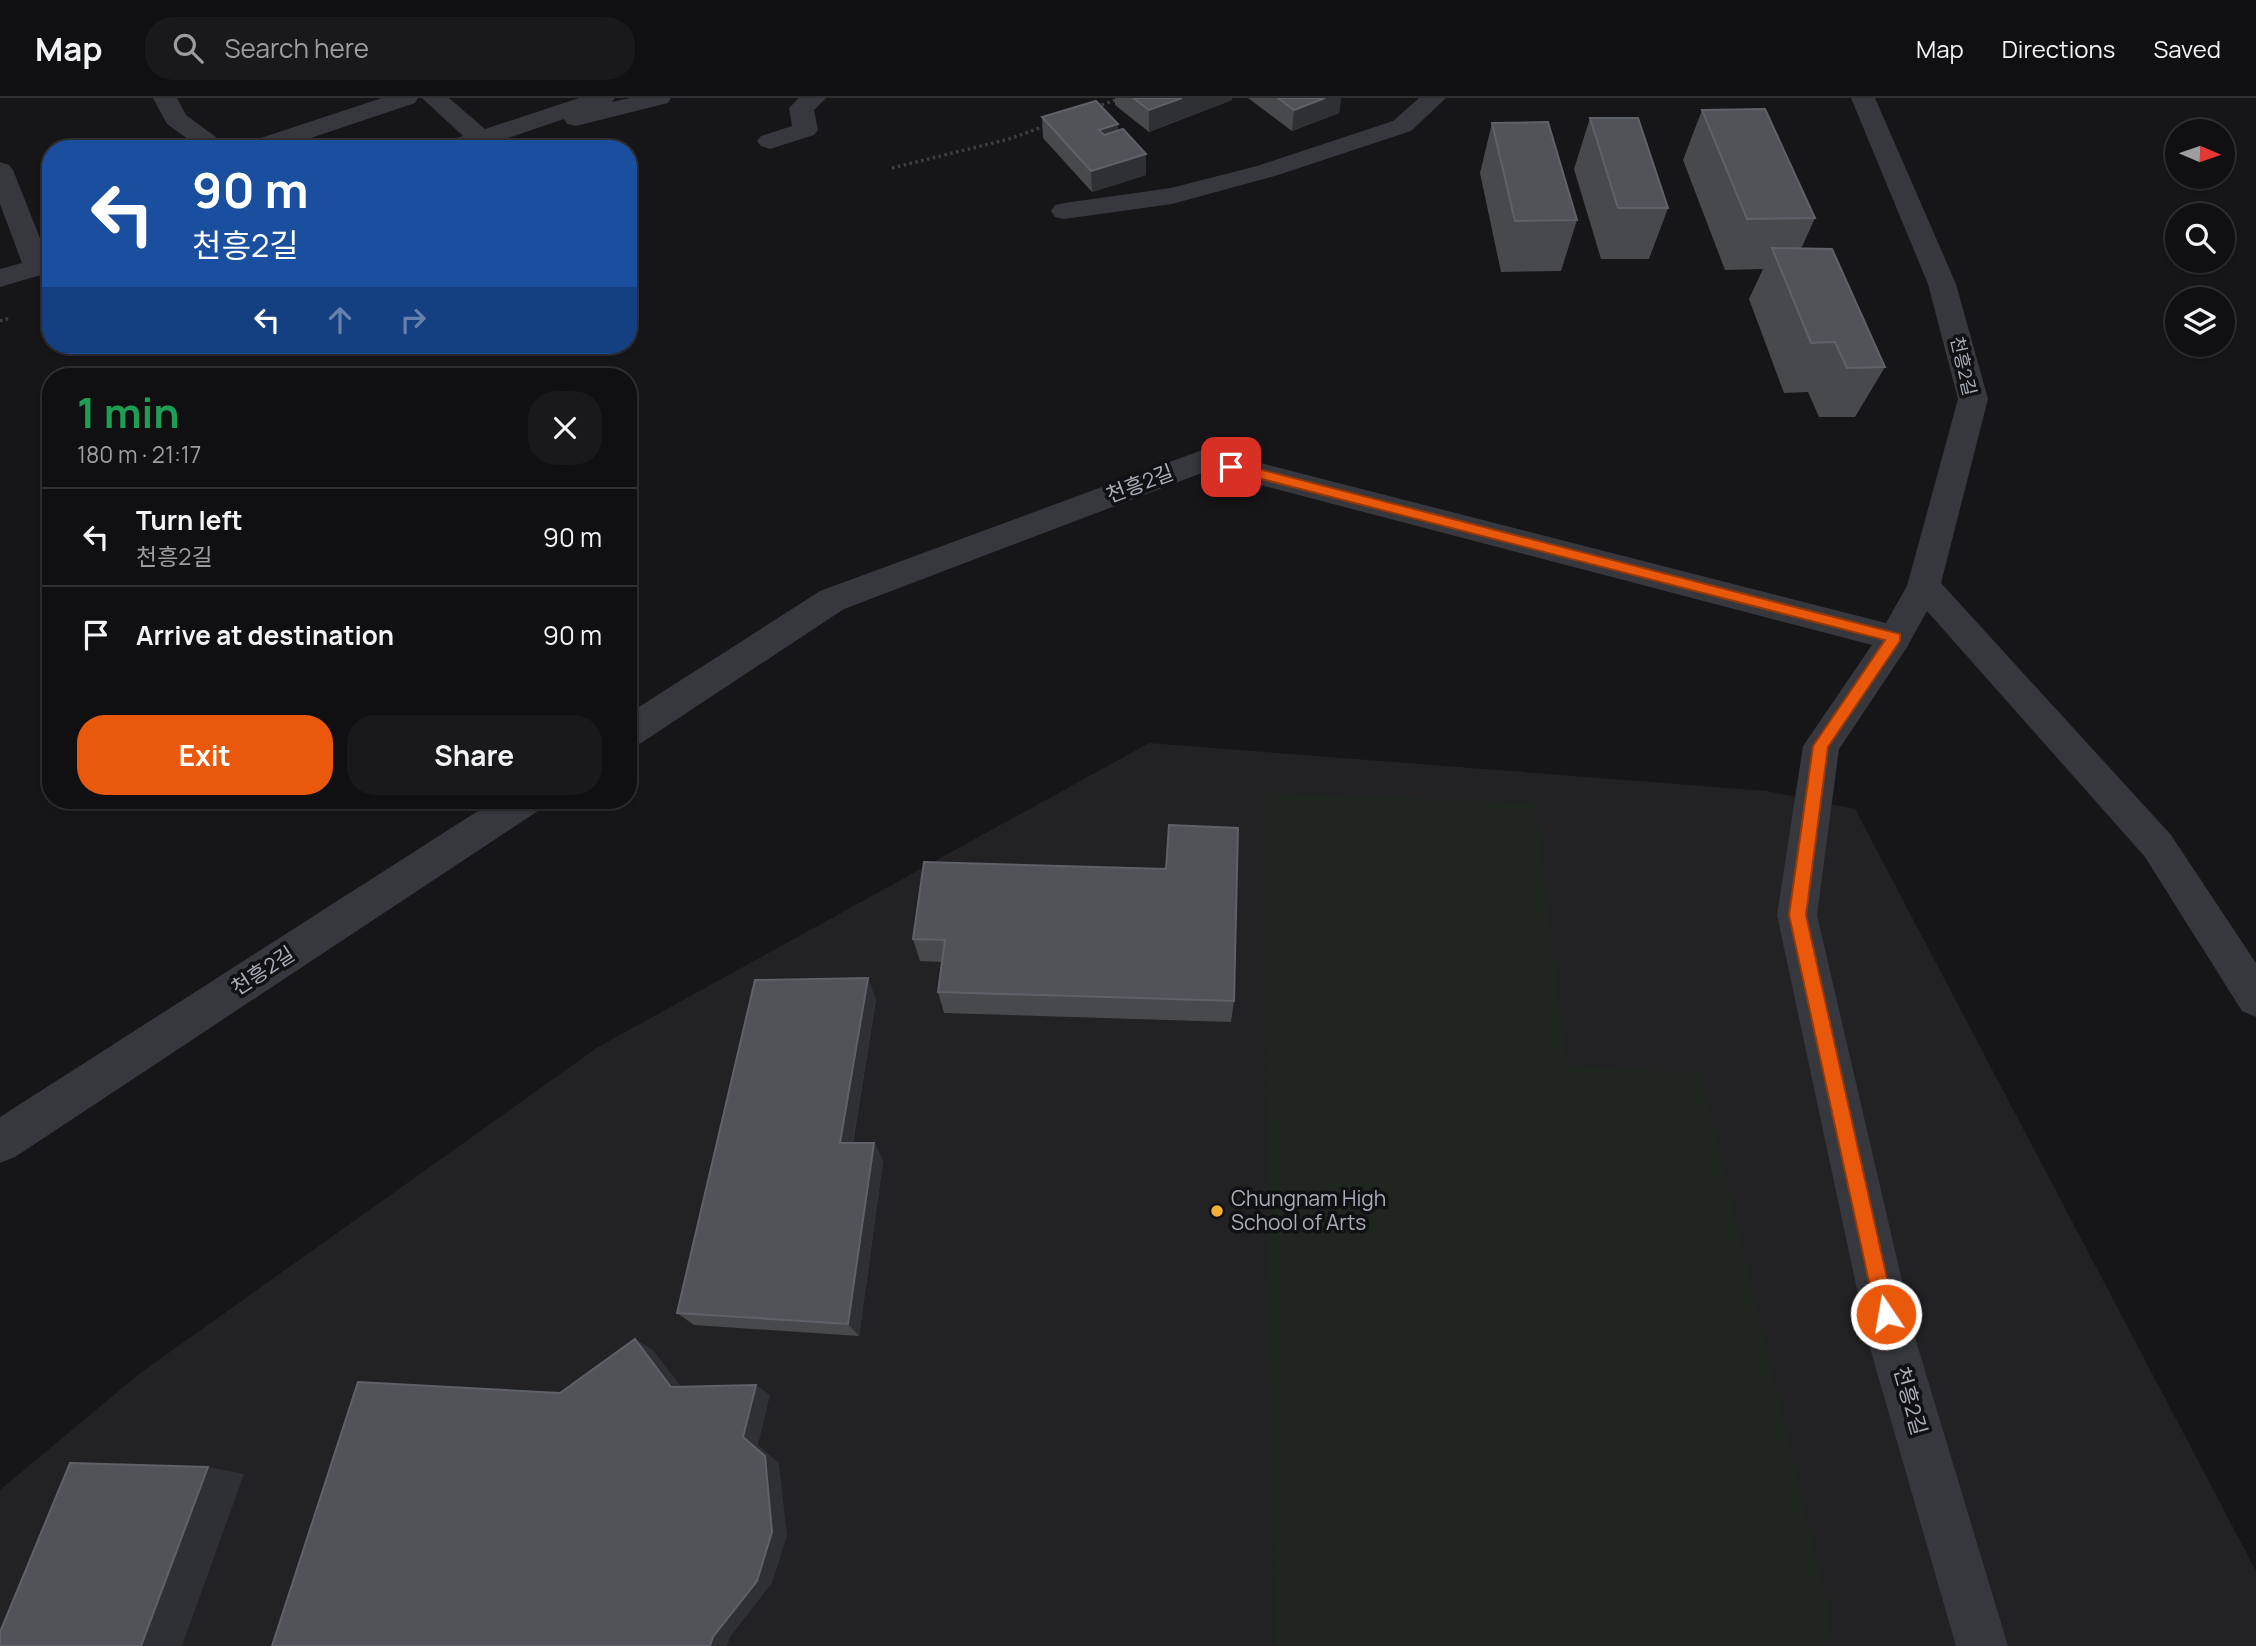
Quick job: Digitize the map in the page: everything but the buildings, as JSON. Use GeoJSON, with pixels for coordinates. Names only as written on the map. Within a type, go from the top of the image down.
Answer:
{"type":"FeatureCollection","features":[{"type":"Feature","properties":{"kind":"street"},"geometry":{"type":"LineString","coordinates":[[165,98],[176,120],[206,140]]}},
{"type":"Feature","properties":{"kind":"street"},"geometry":{"type":"LineString","coordinates":[[279,140],[406,98]]}},
{"type":"Feature","properties":{"kind":"street"},"geometry":{"type":"LineString","coordinates":[[434,98],[480,138]]}},
{"type":"Feature","properties":{"kind":"street"},"geometry":{"type":"LineString","coordinates":[[474,140],[603,98]]}},
{"type":"Feature","properties":{"kind":"street"},"geometry":{"type":"LineString","coordinates":[[573,120],[659,98]]}},
{"type":"Feature","properties":{"kind":"street"},"geometry":{"type":"LineString","coordinates":[[770,141],[805,130],[802,108],[814,98]]}},
{"type":"Feature","properties":{"kind":"street"},"geometry":{"type":"LineString","coordinates":[[1064,211],[1172,196],[1266,171],[1402,126],[1434,98]]}},
{"type":"Feature","properties":{"kind":"street","name":"천흥2길"},"geometry":{"type":"LineString","coordinates":[[1863,98],[1942,284],[1973,399],[1924,586],[1895,638],[1821,746],[1797,915],[1892,1341],[1982,1646]]}},
{"type":"Feature","properties":{"kind":"street"},"geometry":{"type":"LineString","coordinates":[[0,170],[42,260]]}},
{"type":"Feature","properties":{"kind":"street"},"geometry":{"type":"LineString","coordinates":[[0,278],[42,265]]}},
{"type":"Feature","properties":{"kind":"street","name":"천흥2길"},"geometry":{"type":"LineString","coordinates":[[637,727],[832,600],[1205,460],[1895,638]]}},
{"type":"Feature","properties":{"kind":"street"},"geometry":{"type":"LineString","coordinates":[[1924,586],[2158,846],[2256,998]]}},
{"type":"Feature","properties":{"kind":"street","name":"천흥2길"},"geometry":{"type":"LineString","coordinates":[[0,1142],[511,809]]}},
{"type":"Feature","properties":{"kind":"path"},"geometry":{"type":"LineString","coordinates":[[1096,107],[1121,98]]}},
{"type":"Feature","properties":{"kind":"path"},"geometry":{"type":"LineString","coordinates":[[892,168],[1009,139],[1059,121]]}},
{"type":"Feature","properties":{"kind":"shaded area","name":"Chungnam High School of Arts"},"geometry":{"type":"Polygon","coordinates":[[[1149,743],[1767,791],[1855,809],[2256,1571],[2256,1646],[0,1646],[0,1490],[139,1374],[598,1047],[1149,743]]]}},
{"type":"Feature","properties":{"kind":"shaded area"},"geometry":{"type":"Polygon","coordinates":[[[1265,793],[1535,803],[1567,1065],[1701,1074],[1831,1618],[1825,1646],[1275,1646],[1265,1044],[1265,793]]]}},
{"type":"Feature","properties":{"kind":"place","name":"Chungnam High School of Arts"},"geometry":{"type":"Point","coordinates":[1217,1211]}},
{"type":"Feature","properties":{"kind":"route"},"geometry":{"type":"LineString","coordinates":[[1231,467],[1895,638],[1821,746],[1797,915],[1886,1314]]}}]}
